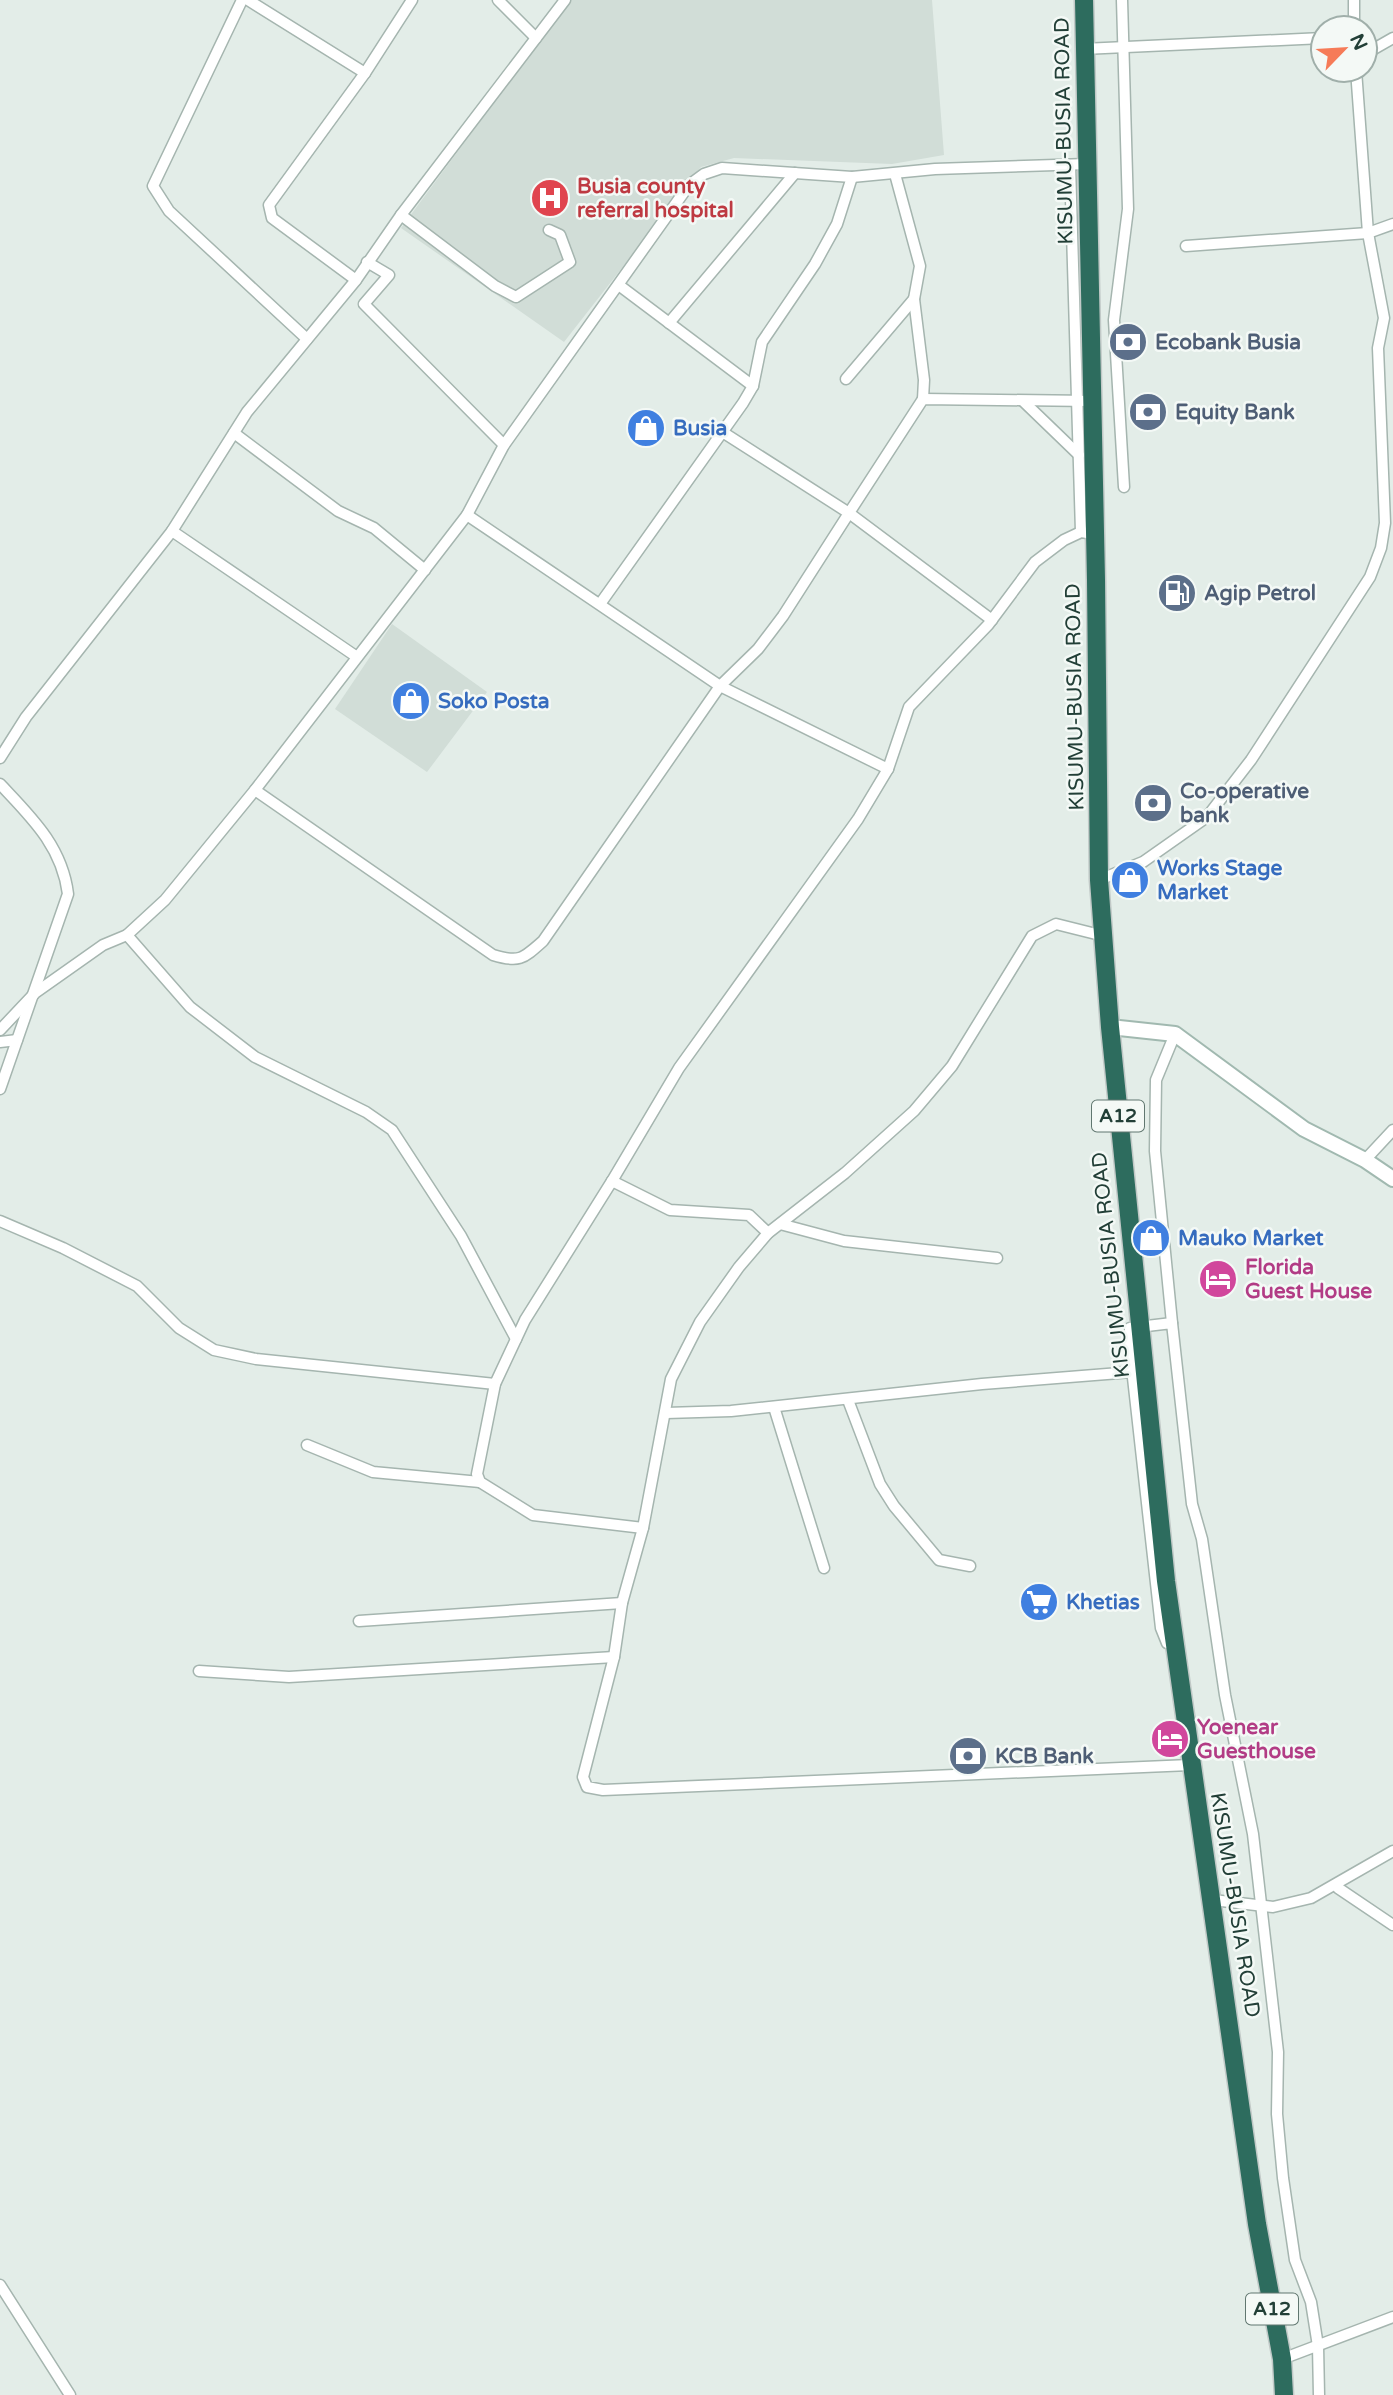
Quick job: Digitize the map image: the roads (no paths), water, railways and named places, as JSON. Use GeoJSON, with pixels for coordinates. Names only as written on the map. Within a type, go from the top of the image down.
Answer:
{"type":"FeatureCollection","features":[{"type":"Feature","properties":{"kind":"highway","name":"KISUMU-BUSIA ROAD"},"geometry":{"type":"LineString","coordinates":[[1083,0],[1079,164],[1084,401],[1099,880],[1110,1027],[1162,1540],[1190,1765],[1213,1900],[1257,2224],[1282,2359]]}},
{"type":"Feature","properties":{"kind":"highway","name":"A12"},"geometry":{"type":"LineString","coordinates":[[1282,2359],[1284,2395]]}},
{"type":"Feature","properties":{"kind":"street"},"geometry":{"type":"LineString","coordinates":[[242,0],[153,186],[169,211],[307,339]]}},
{"type":"Feature","properties":{"kind":"street"},"geometry":{"type":"LineString","coordinates":[[248,0],[365,72]]}},
{"type":"Feature","properties":{"kind":"street"},"geometry":{"type":"LineString","coordinates":[[356,280],[272,218],[268,211],[412,0]]}},
{"type":"Feature","properties":{"kind":"street"},"geometry":{"type":"LineString","coordinates":[[498,0],[536,38]]}},
{"type":"Feature","properties":{"kind":"street"},"geometry":{"type":"LineString","coordinates":[[0,758],[26,717],[172,531],[247,412],[356,280],[401,215],[565,0]]}},
{"type":"Feature","properties":{"kind":"street"},"geometry":{"type":"LineString","coordinates":[[1122,0],[1128,209],[1114,320],[1124,486]]}},
{"type":"Feature","properties":{"kind":"street"},"geometry":{"type":"LineString","coordinates":[[1083,49],[1309,39]]}},
{"type":"Feature","properties":{"kind":"street"},"geometry":{"type":"LineString","coordinates":[[1099,880],[1143,863],[1207,817],[1251,760],[1370,577],[1381,548],[1385,523],[1378,348],[1388,317],[1368,233],[1357,84]]}},
{"type":"Feature","properties":{"kind":"street"},"geometry":{"type":"LineString","coordinates":[[0,1030],[35,993],[103,945],[127,935],[165,900],[255,790],[467,515],[504,445],[689,186],[704,174],[722,168],[852,177],[935,169],[1079,164]]}},
{"type":"Feature","properties":{"kind":"street"},"geometry":{"type":"LineString","coordinates":[[669,323],[748,233],[795,173]]}},
{"type":"Feature","properties":{"kind":"street"},"geometry":{"type":"LineString","coordinates":[[255,790],[493,955],[513,961],[526,956],[543,941],[720,686],[758,649],[783,616],[923,399],[924,380],[914,299],[920,266],[895,174]]}},
{"type":"Feature","properties":{"kind":"street"},"geometry":{"type":"LineString","coordinates":[[600,604],[724,433],[753,386],[762,342],[815,264],[837,224],[852,177]]}},
{"type":"Feature","properties":{"kind":"street"},"geometry":{"type":"LineString","coordinates":[[401,215],[495,286],[516,297],[570,262],[560,235],[549,230]]}},
{"type":"Feature","properties":{"kind":"street"},"geometry":{"type":"LineString","coordinates":[[1186,246],[1368,233],[1393,224]]}},
{"type":"Feature","properties":{"kind":"street"},"geometry":{"type":"LineString","coordinates":[[367,262],[389,275],[364,304],[504,445]]}},
{"type":"Feature","properties":{"kind":"street"},"geometry":{"type":"LineString","coordinates":[[620,286],[753,386]]}},
{"type":"Feature","properties":{"kind":"street"},"geometry":{"type":"LineString","coordinates":[[846,379],[914,299]]}},
{"type":"Feature","properties":{"kind":"street"},"geometry":{"type":"LineString","coordinates":[[923,399],[1084,401],[1079,455],[1082,532]]}},
{"type":"Feature","properties":{"kind":"street"},"geometry":{"type":"LineString","coordinates":[[1023,401],[1079,455]]}},
{"type":"Feature","properties":{"kind":"street"},"geometry":{"type":"LineString","coordinates":[[234,433],[338,511],[374,528],[425,570]]}},
{"type":"Feature","properties":{"kind":"street"},"geometry":{"type":"LineString","coordinates":[[724,433],[849,513],[992,620]]}},
{"type":"Feature","properties":{"kind":"street"},"geometry":{"type":"LineString","coordinates":[[467,515],[720,686],[888,769]]}},
{"type":"Feature","properties":{"kind":"street"},"geometry":{"type":"LineString","coordinates":[[172,531],[357,657]]}},
{"type":"Feature","properties":{"kind":"street"},"geometry":{"type":"LineString","coordinates":[[480,1482],[477,1474],[495,1384],[525,1320],[679,1068],[858,819],[888,769],[909,707],[992,620],[1035,562],[1064,540],[1082,532],[1094,534]]}},
{"type":"Feature","properties":{"kind":"street"},"geometry":{"type":"LineString","coordinates":[[0,783],[38,825],[58,853],[68,894],[0,1089]]}},
{"type":"Feature","properties":{"kind":"street"},"geometry":{"type":"LineString","coordinates":[[1104,936],[1056,924],[1032,936],[965,1047],[914,1111],[845,1173],[768,1233],[739,1267],[700,1322],[671,1379],[643,1528],[622,1603],[614,1657],[583,1777],[587,1787],[604,1790],[1190,1765]]}},
{"type":"Feature","properties":{"kind":"street"},"geometry":{"type":"LineString","coordinates":[[127,935],[190,1007],[255,1057],[366,1112],[392,1130],[461,1236],[516,1339]]}},
{"type":"Feature","properties":{"kind":"street"},"geometry":{"type":"LineString","coordinates":[[1110,1027],[1175,1034],[1304,1129],[1365,1160],[1393,1179]]}},
{"type":"Feature","properties":{"kind":"street"},"geometry":{"type":"LineString","coordinates":[[1175,1034],[1156,1080],[1155,1151],[1172,1324],[1192,1504],[1202,1539],[1225,1695],[1247,1798],[1263,1908],[1278,2052],[1277,2114],[1283,2178],[1295,2260],[1311,2302],[1318,2346],[1319,2395]]}},
{"type":"Feature","properties":{"kind":"street"},"geometry":{"type":"LineString","coordinates":[[0,1042],[17,1040]]}},
{"type":"Feature","properties":{"kind":"street"},"geometry":{"type":"LineString","coordinates":[[1365,1160],[1393,1129]]}},
{"type":"Feature","properties":{"kind":"street"},"geometry":{"type":"LineString","coordinates":[[612,1181],[670,1210],[749,1215],[768,1233]]}},
{"type":"Feature","properties":{"kind":"street"},"geometry":{"type":"LineString","coordinates":[[0,1221],[63,1248],[136,1286],[178,1328],[214,1349],[256,1359],[495,1384]]}},
{"type":"Feature","properties":{"kind":"street"},"geometry":{"type":"LineString","coordinates":[[780,1224],[844,1241],[997,1258]]}},
{"type":"Feature","properties":{"kind":"street"},"geometry":{"type":"LineString","coordinates":[[1172,1324],[1130,1328],[1132,1372],[1161,1628],[1167,1643],[1175,1643]]}},
{"type":"Feature","properties":{"kind":"street"},"geometry":{"type":"LineString","coordinates":[[666,1413],[774,1407],[982,1384],[1132,1372]]}},
{"type":"Feature","properties":{"kind":"street"},"geometry":{"type":"LineString","coordinates":[[848,1400],[880,1484],[894,1506],[939,1560],[970,1566]]}},
{"type":"Feature","properties":{"kind":"street"},"geometry":{"type":"LineString","coordinates":[[774,1407],[824,1568]]}},
{"type":"Feature","properties":{"kind":"street"},"geometry":{"type":"LineString","coordinates":[[307,1445],[373,1472],[480,1482],[533,1514],[643,1528]]}},
{"type":"Feature","properties":{"kind":"street"},"geometry":{"type":"LineString","coordinates":[[359,1621],[622,1603]]}},
{"type":"Feature","properties":{"kind":"street"},"geometry":{"type":"LineString","coordinates":[[199,1671],[289,1677],[614,1657]]}},
{"type":"Feature","properties":{"kind":"street"},"geometry":{"type":"LineString","coordinates":[[1213,1900],[1263,1908],[1311,1898],[1393,1851]]}},
{"type":"Feature","properties":{"kind":"street"},"geometry":{"type":"LineString","coordinates":[[1338,1888],[1393,1925]]}},
{"type":"Feature","properties":{"kind":"street"},"geometry":{"type":"LineString","coordinates":[[0,2285],[70,2395]]}},
{"type":"Feature","properties":{"kind":"street"},"geometry":{"type":"LineString","coordinates":[[1282,2359],[1393,2317]]}},
{"type":"Feature","properties":{"kind":"place","name":"Busia county referral hospital"},"geometry":{"type":"Point","coordinates":[550,198]}},
{"type":"Feature","properties":{"kind":"place","name":"Ecobank Busia"},"geometry":{"type":"Point","coordinates":[1128,342]}},
{"type":"Feature","properties":{"kind":"place","name":"Equity Bank"},"geometry":{"type":"Point","coordinates":[1148,412]}},
{"type":"Feature","properties":{"kind":"place","name":"Busia"},"geometry":{"type":"Point","coordinates":[646,428]}},
{"type":"Feature","properties":{"kind":"place","name":"Agip Petrol"},"geometry":{"type":"Point","coordinates":[1177,593]}},
{"type":"Feature","properties":{"kind":"place","name":"Soko Posta"},"geometry":{"type":"Point","coordinates":[411,701]}},
{"type":"Feature","properties":{"kind":"place","name":"Co-operative bank"},"geometry":{"type":"Point","coordinates":[1153,803]}},
{"type":"Feature","properties":{"kind":"place","name":"Works Stage Market"},"geometry":{"type":"Point","coordinates":[1130,880]}},
{"type":"Feature","properties":{"kind":"place","name":"Mauko Market"},"geometry":{"type":"Point","coordinates":[1151,1238]}},
{"type":"Feature","properties":{"kind":"place","name":"Florida Guest House"},"geometry":{"type":"Point","coordinates":[1218,1279]}},
{"type":"Feature","properties":{"kind":"place","name":"Khetias"},"geometry":{"type":"Point","coordinates":[1039,1602]}},
{"type":"Feature","properties":{"kind":"place","name":"Yoenear Guesthouse"},"geometry":{"type":"Point","coordinates":[1170,1739]}},
{"type":"Feature","properties":{"kind":"place","name":"KCB Bank"},"geometry":{"type":"Point","coordinates":[968,1756]}}]}
